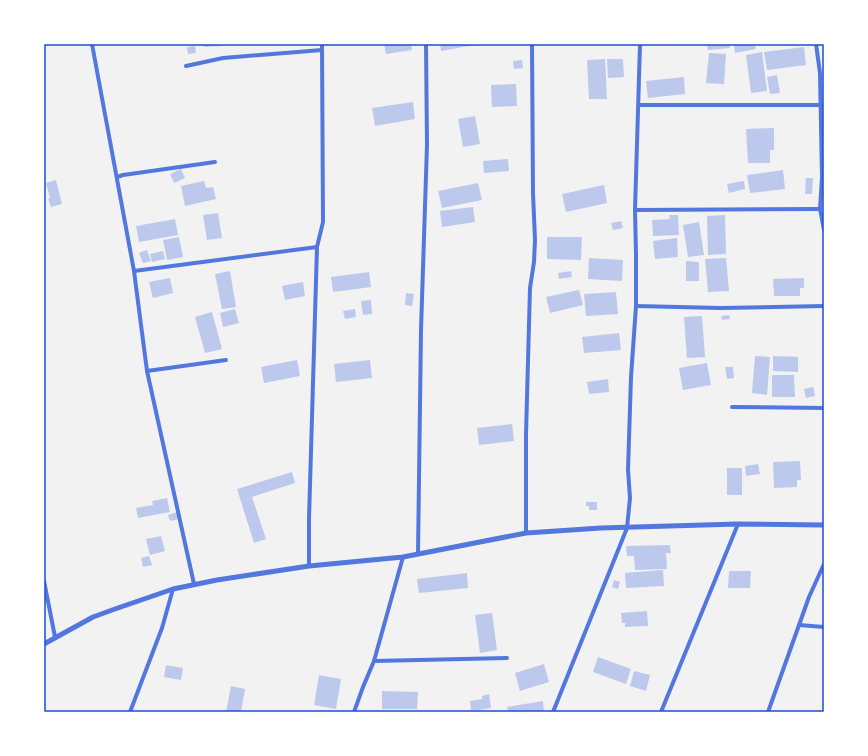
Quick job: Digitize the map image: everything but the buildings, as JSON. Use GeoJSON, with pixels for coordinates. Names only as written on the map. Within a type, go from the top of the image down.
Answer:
{"type":"FeatureCollection","features":[{"type":"Feature","properties":{"kind":"street"},"geometry":{"type":"LineString","coordinates":[[92,44],[134,271],[147,371],[194,584]]}},
{"type":"Feature","properties":{"kind":"street"},"geometry":{"type":"LineString","coordinates":[[309,566],[317,247],[323,222],[322,44]]}},
{"type":"Feature","properties":{"kind":"street"},"geometry":{"type":"LineString","coordinates":[[418,554],[427,145],[426,44]]}},
{"type":"Feature","properties":{"kind":"street"},"geometry":{"type":"LineString","coordinates":[[526,534],[526,434],[530,288],[534,262],[535,240],[533,193],[532,44]]}},
{"type":"Feature","properties":{"kind":"street"},"geometry":{"type":"LineString","coordinates":[[553,712],[627,528],[630,498],[628,470],[631,377],[636,306],[635,210],[640,44]]}},
{"type":"Feature","properties":{"kind":"street"},"geometry":{"type":"LineString","coordinates":[[816,44],[822,73],[821,105],[823,177],[820,209],[824,230]]}},
{"type":"Feature","properties":{"kind":"street"},"geometry":{"type":"LineString","coordinates":[[186,66],[223,58],[322,50]]}},
{"type":"Feature","properties":{"kind":"street"},"geometry":{"type":"LineString","coordinates":[[639,105],[821,105]]}},
{"type":"Feature","properties":{"kind":"street"},"geometry":{"type":"LineString","coordinates":[[117,177],[215,162]]}},
{"type":"Feature","properties":{"kind":"street"},"geometry":{"type":"LineString","coordinates":[[635,210],[820,209]]}},
{"type":"Feature","properties":{"kind":"street"},"geometry":{"type":"LineString","coordinates":[[134,271],[317,247]]}},
{"type":"Feature","properties":{"kind":"street"},"geometry":{"type":"LineString","coordinates":[[636,306],[720,308],[824,306]]}},
{"type":"Feature","properties":{"kind":"street"},"geometry":{"type":"LineString","coordinates":[[147,371],[226,360]]}},
{"type":"Feature","properties":{"kind":"street"},"geometry":{"type":"LineString","coordinates":[[732,407],[824,408]]}},
{"type":"Feature","properties":{"kind":"street"},"geometry":{"type":"LineString","coordinates":[[661,712],[738,524]]}},
{"type":"Feature","properties":{"kind":"street"},"geometry":{"type":"LineString","coordinates":[[44,644],[93,617],[173,588],[309,566],[418,554],[526,534],[601,528],[738,524],[824,525]]}},
{"type":"Feature","properties":{"kind":"street"},"geometry":{"type":"LineString","coordinates":[[354,712],[362,687],[374,662],[403,556]]}},
{"type":"Feature","properties":{"kind":"street"},"geometry":{"type":"LineString","coordinates":[[768,712],[809,597],[824,564]]}},
{"type":"Feature","properties":{"kind":"street"},"geometry":{"type":"LineString","coordinates":[[44,581],[55,637]]}},
{"type":"Feature","properties":{"kind":"street"},"geometry":{"type":"LineString","coordinates":[[130,712],[162,628],[173,588]]}},
{"type":"Feature","properties":{"kind":"street"},"geometry":{"type":"LineString","coordinates":[[799,625],[824,627]]}},
{"type":"Feature","properties":{"kind":"street"},"geometry":{"type":"LineString","coordinates":[[374,662],[507,658]]}}]}
